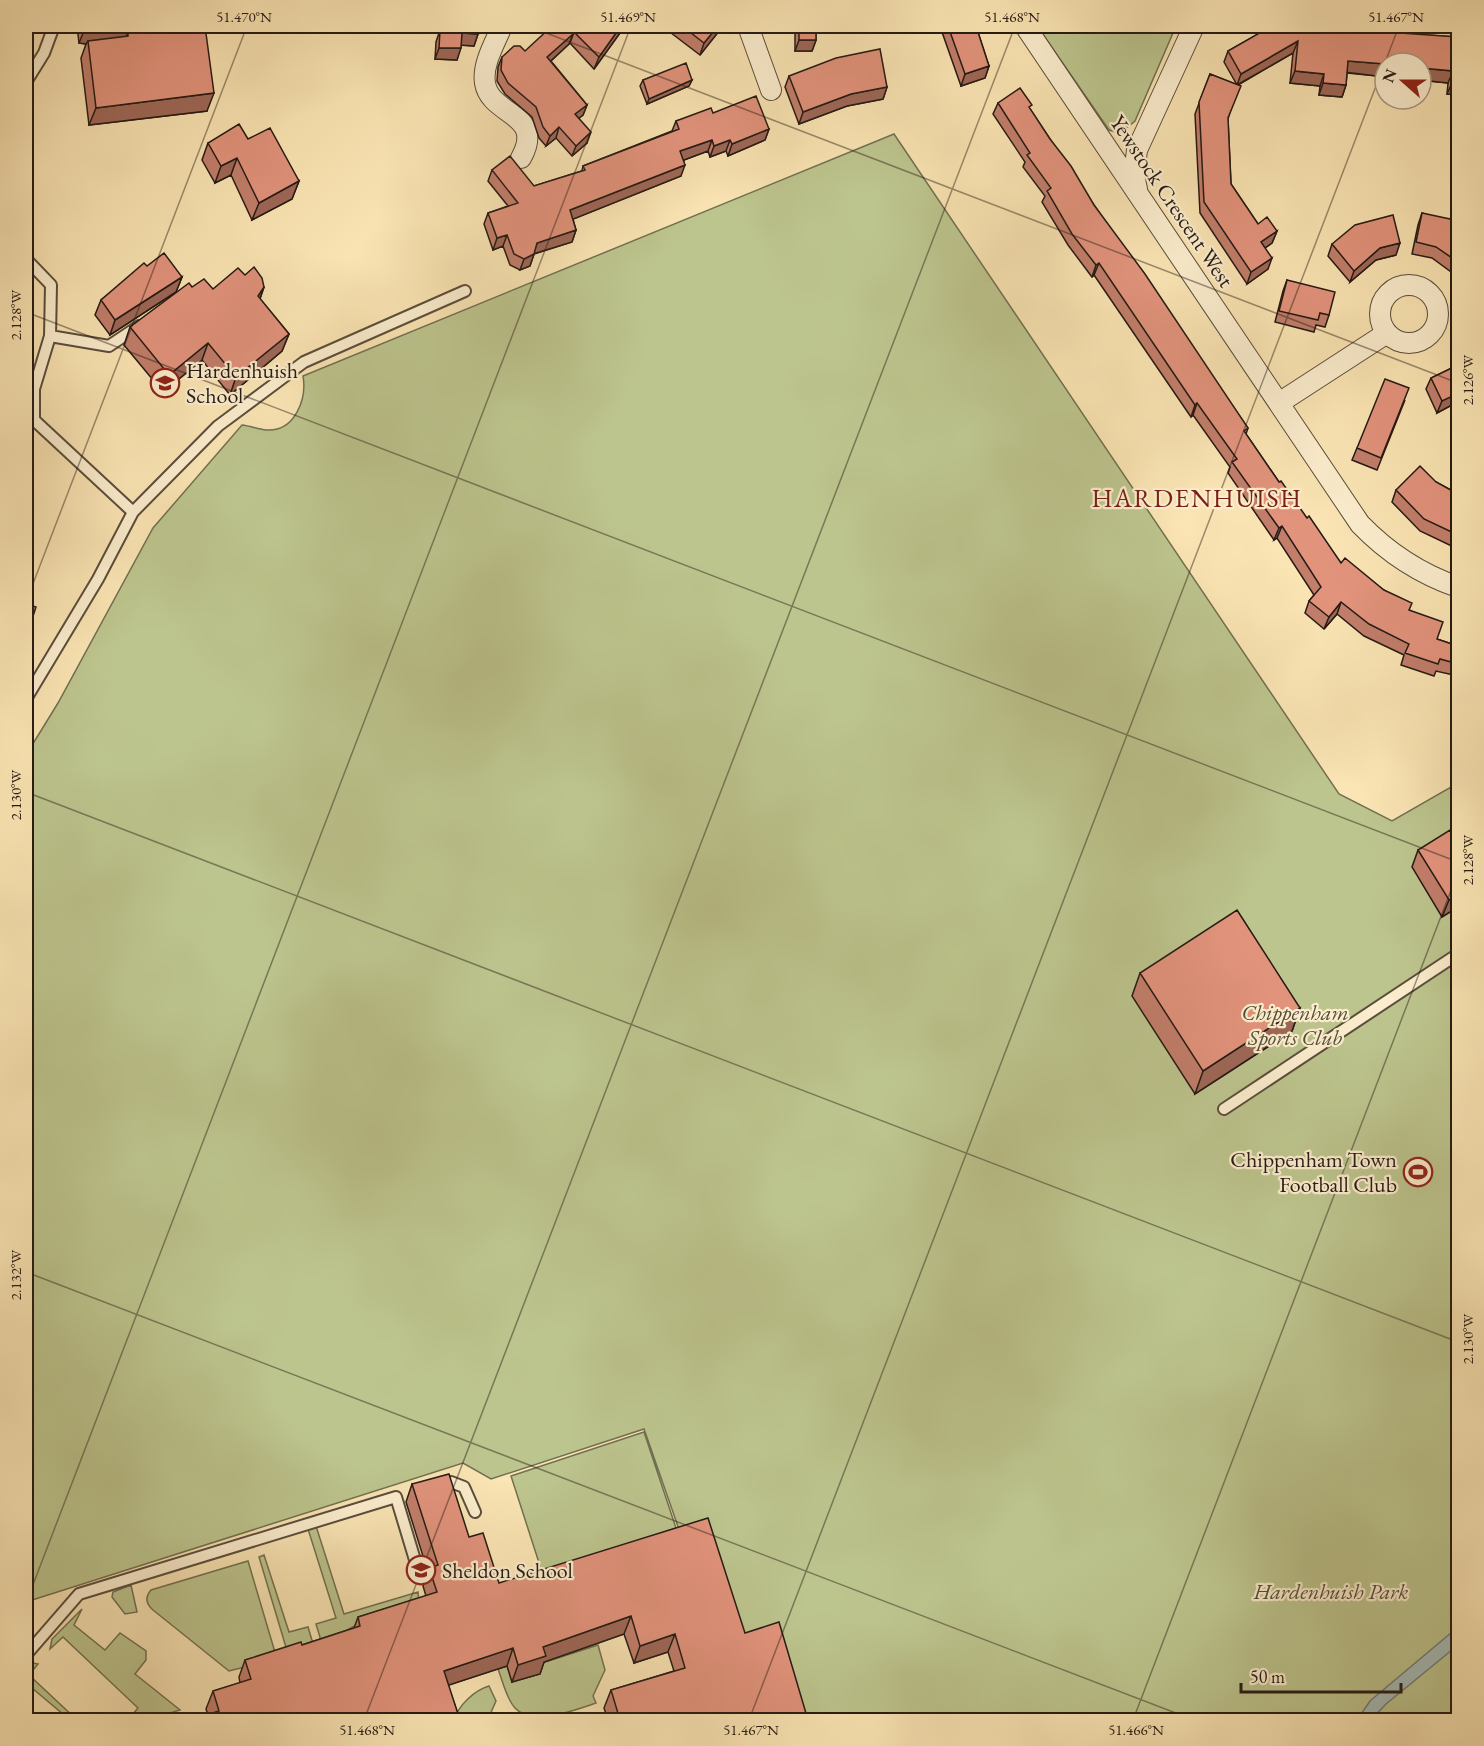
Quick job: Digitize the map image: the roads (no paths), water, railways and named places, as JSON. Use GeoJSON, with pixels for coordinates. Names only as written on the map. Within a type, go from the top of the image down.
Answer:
{"type":"FeatureCollection","features":[{"type":"Feature","properties":{"kind":"street"},"geometry":{"type":"LineString","coordinates":[[502,26],[488,61],[485,85],[490,97],[514,115],[527,133],[528,143],[521,158]]}},
{"type":"Feature","properties":{"kind":"street"},"geometry":{"type":"LineString","coordinates":[[748,26],[771,90]]}},
{"type":"Feature","properties":{"kind":"street","name":"Yewstock Crescent West"},"geometry":{"type":"LineString","coordinates":[[1025,26],[1341,497],[1373,537],[1407,564],[1436,580],[1458,587]]}},
{"type":"Feature","properties":{"kind":"street"},"geometry":{"type":"LineString","coordinates":[[1139,194],[1134,175],[1137,150],[1194,26]]}},
{"type":"Feature","properties":{"kind":"street"},"geometry":{"type":"LineString","coordinates":[[1279,403],[1387,333]]}},
{"type":"Feature","properties":{"kind":"lane"},"geometry":{"type":"LineString","coordinates":[[26,82],[44,53],[54,26]]}},
{"type":"Feature","properties":{"kind":"lane"},"geometry":{"type":"LineString","coordinates":[[26,259],[51,285],[50,336],[34,390],[34,420],[133,512]]}},
{"type":"Feature","properties":{"kind":"lane"},"geometry":{"type":"LineString","coordinates":[[26,699],[98,579],[133,512],[218,426],[304,362],[465,291]]}},
{"type":"Feature","properties":{"kind":"lane"},"geometry":{"type":"LineString","coordinates":[[50,336],[109,346],[152,317]]}},
{"type":"Feature","properties":{"kind":"lane"},"geometry":{"type":"LineString","coordinates":[[1224,1109],[1458,954]]}},
{"type":"Feature","properties":{"kind":"lane"},"geometry":{"type":"LineString","coordinates":[[431,1487],[458,1483],[471,1496],[475,1512]]}},
{"type":"Feature","properties":{"kind":"lane"},"geometry":{"type":"LineString","coordinates":[[26,1656],[79,1594],[400,1496],[418,1570]]}},
{"type":"Feature","properties":{"kind":"lane"},"geometry":{"type":"LineString","coordinates":[[26,1715],[32,1720]]}},
{"type":"Feature","properties":{"kind":"water"},"geometry":{"type":"Polygon","coordinates":[[[1458,1627],[1458,1645],[1386,1704],[1371,1720],[1357,1720],[1370,1701],[1458,1627]]]}},
{"type":"Feature","properties":{"kind":"place","name":"Hardenhuish School"},"geometry":{"type":"Point","coordinates":[165,383]}},
{"type":"Feature","properties":{"kind":"place","name":"Chippenham Town Football Club"},"geometry":{"type":"Point","coordinates":[1418,1172]}},
{"type":"Feature","properties":{"kind":"place","name":"Sheldon School"},"geometry":{"type":"Point","coordinates":[421,1570]}},
{"type":"Feature","properties":{"kind":"district","name":"HARDENHUISH"},"geometry":{"type":"Point","coordinates":[1197,498]}},
{"type":"Feature","properties":{"kind":"park label","name":"Chippenham Sports Club"},"geometry":{"type":"Point","coordinates":[1295,1024]}},
{"type":"Feature","properties":{"kind":"park label","name":"Hardenhuish Park"},"geometry":{"type":"Point","coordinates":[1331,1591]}}]}
